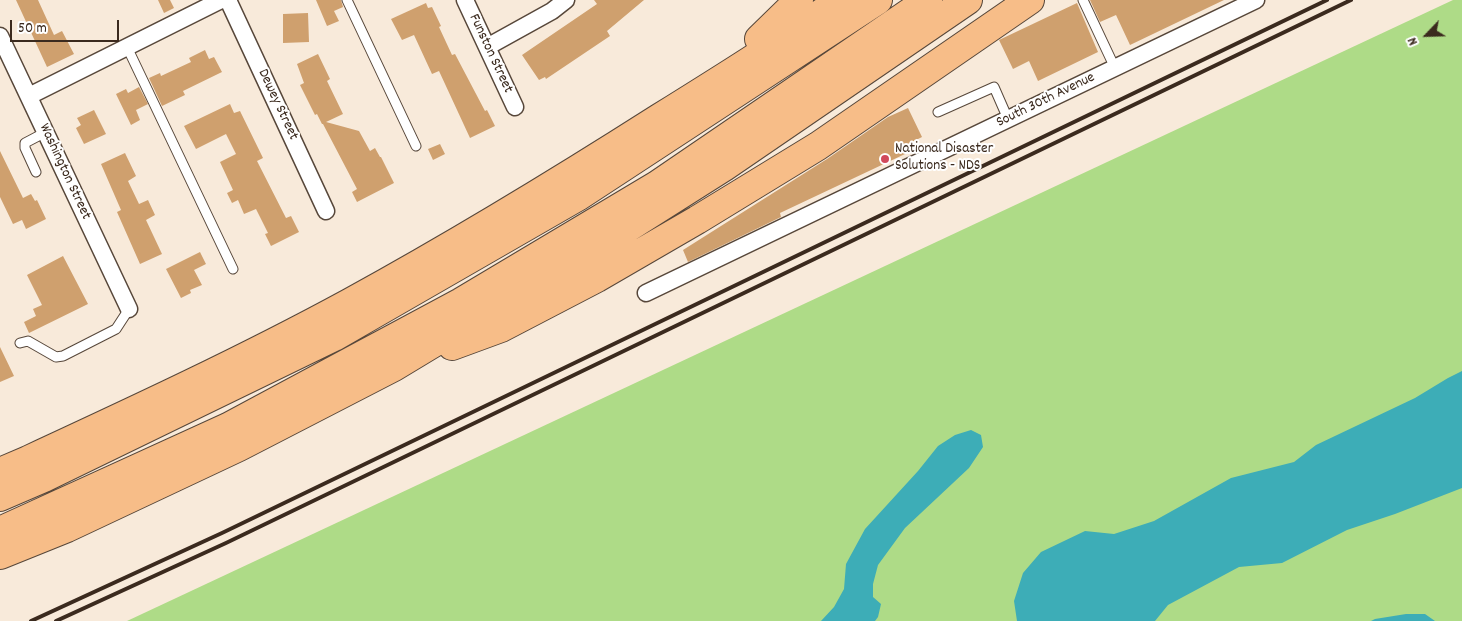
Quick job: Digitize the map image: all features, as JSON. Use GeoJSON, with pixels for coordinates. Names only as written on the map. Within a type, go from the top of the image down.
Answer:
{"type":"FeatureCollection","features":[{"type":"Feature","properties":{"kind":"highway"},"geometry":{"type":"LineString","coordinates":[[715,83],[799,0]]}},
{"type":"Feature","properties":{"kind":"highway"},"geometry":{"type":"LineString","coordinates":[[0,472],[201,379],[347,304],[456,243],[715,83],[840,0]]}},
{"type":"Feature","properties":{"kind":"highway"},"geometry":{"type":"LineString","coordinates":[[0,497],[44,478],[342,333],[579,196],[878,0]]}},
{"type":"Feature","properties":{"kind":"highway"},"geometry":{"type":"LineString","coordinates":[[0,531],[228,427],[461,302],[657,185],[928,0]]}},
{"type":"Feature","properties":{"kind":"highway"},"geometry":{"type":"LineString","coordinates":[[0,555],[68,528],[240,447],[394,367],[593,250],[724,167],[968,0]]}},
{"type":"Feature","properties":{"kind":"highway"},"geometry":{"type":"LineString","coordinates":[[394,367],[501,328],[597,278],[818,146],[1030,0]]}},
{"type":"Feature","properties":{"kind":"street"},"geometry":{"type":"LineString","coordinates":[[29,96],[221,0]]}},
{"type":"Feature","properties":{"kind":"street","name":"Dewey Street"},"geometry":{"type":"LineString","coordinates":[[228,0],[326,211]]}},
{"type":"Feature","properties":{"kind":"street","name":"Funston Street"},"geometry":{"type":"LineString","coordinates":[[465,0],[515,107]]}},
{"type":"Feature","properties":{"kind":"street"},"geometry":{"type":"LineString","coordinates":[[487,46],[552,12],[566,0]]}},
{"type":"Feature","properties":{"kind":"street","name":"South 30th Avenue"},"geometry":{"type":"LineString","coordinates":[[646,293],[1256,0]]}},
{"type":"Feature","properties":{"kind":"street","name":"Washington Street"},"geometry":{"type":"LineString","coordinates":[[0,36],[128,309]]}},
{"type":"Feature","properties":{"kind":"lane"},"geometry":{"type":"LineString","coordinates":[[347,0],[416,146]]}},
{"type":"Feature","properties":{"kind":"lane"},"geometry":{"type":"LineString","coordinates":[[1083,0],[1115,68]]}},
{"type":"Feature","properties":{"kind":"lane"},"geometry":{"type":"LineString","coordinates":[[126,47],[233,269]]}},
{"type":"Feature","properties":{"kind":"lane"},"geometry":{"type":"LineString","coordinates":[[938,112],[994,87],[1008,119]]}},
{"type":"Feature","properties":{"kind":"lane"},"geometry":{"type":"LineString","coordinates":[[36,172],[25,148],[25,143],[46,132]]}},
{"type":"Feature","properties":{"kind":"lane"},"geometry":{"type":"LineString","coordinates":[[20,344],[28,341],[56,357],[63,356],[116,329],[128,309]]}},
{"type":"Feature","properties":{"kind":"green space"},"geometry":{"type":"Polygon","coordinates":[[[1453,0],[1462,0],[1462,621],[127,621],[1453,0]]]}},
{"type":"Feature","properties":{"kind":"water"},"geometry":{"type":"Polygon","coordinates":[[[1462,371],[1462,488],[1347,530],[1282,563],[1239,567],[1168,605],[1155,621],[1017,621],[1014,601],[1023,573],[1041,552],[1085,531],[1114,534],[1154,521],[1231,478],[1294,462],[1316,445],[1415,398],[1462,371]]]}},
{"type":"Feature","properties":{"kind":"water"},"geometry":{"type":"Polygon","coordinates":[[[971,430],[981,435],[983,447],[969,468],[905,528],[878,565],[873,584],[873,597],[881,604],[875,621],[821,621],[834,607],[844,589],[846,564],[865,529],[938,446],[955,435],[971,430]]]}},
{"type":"Feature","properties":{"kind":"water"},"geometry":{"type":"Polygon","coordinates":[[[1406,614],[1425,614],[1435,621],[1371,621],[1375,619],[1406,614]]]}},
{"type":"Feature","properties":{"kind":"building"},"geometry":{"type":"Polygon","coordinates":[[[16,0],[38,0],[54,35],[62,31],[74,54],[47,67],[16,0]]]}},
{"type":"Feature","properties":{"kind":"building"},"geometry":{"type":"Polygon","coordinates":[[[158,0],[170,0],[174,8],[164,13],[158,0]]]}},
{"type":"Feature","properties":{"kind":"building"},"geometry":{"type":"Polygon","coordinates":[[[316,0],[341,0],[343,7],[334,11],[339,21],[327,26],[316,0]]]}},
{"type":"Feature","properties":{"kind":"building"},"geometry":{"type":"Polygon","coordinates":[[[594,0],[644,0],[607,31],[610,36],[546,79],[545,77],[539,80],[522,55],[597,4],[594,0]]]}},
{"type":"Feature","properties":{"kind":"building"},"geometry":{"type":"Polygon","coordinates":[[[1090,0],[1224,0],[1130,45],[1116,15],[1100,22],[1090,0]]]}},
{"type":"Feature","properties":{"kind":"building"},"geometry":{"type":"Polygon","coordinates":[[[426,3],[428,8],[432,7],[452,55],[455,54],[495,126],[470,138],[439,71],[432,74],[414,35],[402,40],[391,19],[426,3]]]}},
{"type":"Feature","properties":{"kind":"building"},"geometry":{"type":"Polygon","coordinates":[[[1077,3],[1098,52],[1038,81],[1029,61],[1013,69],[999,40],[1077,3]]]}},
{"type":"Feature","properties":{"kind":"building"},"geometry":{"type":"Polygon","coordinates":[[[308,13],[309,42],[283,43],[283,14],[308,13]]]}},
{"type":"Feature","properties":{"kind":"building"},"geometry":{"type":"Polygon","coordinates":[[[205,50],[209,59],[214,57],[222,72],[183,91],[185,95],[162,106],[149,78],[160,73],[161,76],[191,62],[189,58],[205,50]]]}},
{"type":"Feature","properties":{"kind":"building"},"geometry":{"type":"Polygon","coordinates":[[[318,54],[330,79],[327,81],[343,114],[326,122],[359,131],[370,151],[375,148],[394,183],[357,202],[352,192],[357,189],[300,85],[304,83],[297,64],[318,54]]]}},
{"type":"Feature","properties":{"kind":"building"},"geometry":{"type":"Polygon","coordinates":[[[139,87],[148,104],[136,110],[140,120],[131,125],[116,94],[126,89],[128,93],[139,87]]]}},
{"type":"Feature","properties":{"kind":"building"},"geometry":{"type":"Polygon","coordinates":[[[230,104],[234,113],[240,111],[263,158],[257,161],[286,218],[291,216],[299,232],[271,246],[265,234],[268,233],[256,209],[244,214],[238,200],[232,203],[227,193],[233,190],[220,162],[236,154],[226,134],[196,149],[184,126],[230,104]]]}},
{"type":"Feature","properties":{"kind":"building"},"geometry":{"type":"Polygon","coordinates":[[[908,108],[922,137],[902,147],[905,154],[780,213],[781,217],[688,262],[683,250],[827,159],[888,117],[908,108]]]}},
{"type":"Feature","properties":{"kind":"building"},"geometry":{"type":"Polygon","coordinates":[[[94,110],[106,134],[84,144],[76,128],[81,125],[77,118],[94,110]]]}},
{"type":"Feature","properties":{"kind":"building"},"geometry":{"type":"Polygon","coordinates":[[[440,144],[445,154],[433,160],[428,149],[440,144]]]}},
{"type":"Feature","properties":{"kind":"building"},"geometry":{"type":"Polygon","coordinates":[[[0,151],[23,198],[31,194],[35,201],[37,200],[46,219],[26,229],[22,220],[13,224],[0,197],[0,151]]]}},
{"type":"Feature","properties":{"kind":"building"},"geometry":{"type":"Polygon","coordinates":[[[125,153],[136,176],[128,181],[139,204],[148,200],[155,215],[146,220],[162,254],[140,264],[117,212],[121,210],[101,164],[125,153]]]}},
{"type":"Feature","properties":{"kind":"building"},"geometry":{"type":"Polygon","coordinates":[[[200,252],[206,264],[194,270],[202,285],[190,290],[191,293],[181,298],[166,269],[200,252]]]}},
{"type":"Feature","properties":{"kind":"building"},"geometry":{"type":"Polygon","coordinates":[[[63,256],[88,304],[29,333],[24,322],[36,316],[33,309],[42,305],[27,275],[63,256]]]}},
{"type":"Feature","properties":{"kind":"building"},"geometry":{"type":"Polygon","coordinates":[[[0,347],[14,376],[0,382],[0,347]]]}},
{"type":"Feature","properties":{"kind":"railway"},"geometry":{"type":"LineString","coordinates":[[31,621],[222,533],[1327,0]]}},
{"type":"Feature","properties":{"kind":"railway"},"geometry":{"type":"LineString","coordinates":[[56,621],[226,543],[1351,0]]}},
{"type":"Feature","properties":{"kind":"place","name":"National Disaster Solutions - NDS"},"geometry":{"type":"Point","coordinates":[885,159]}}]}
